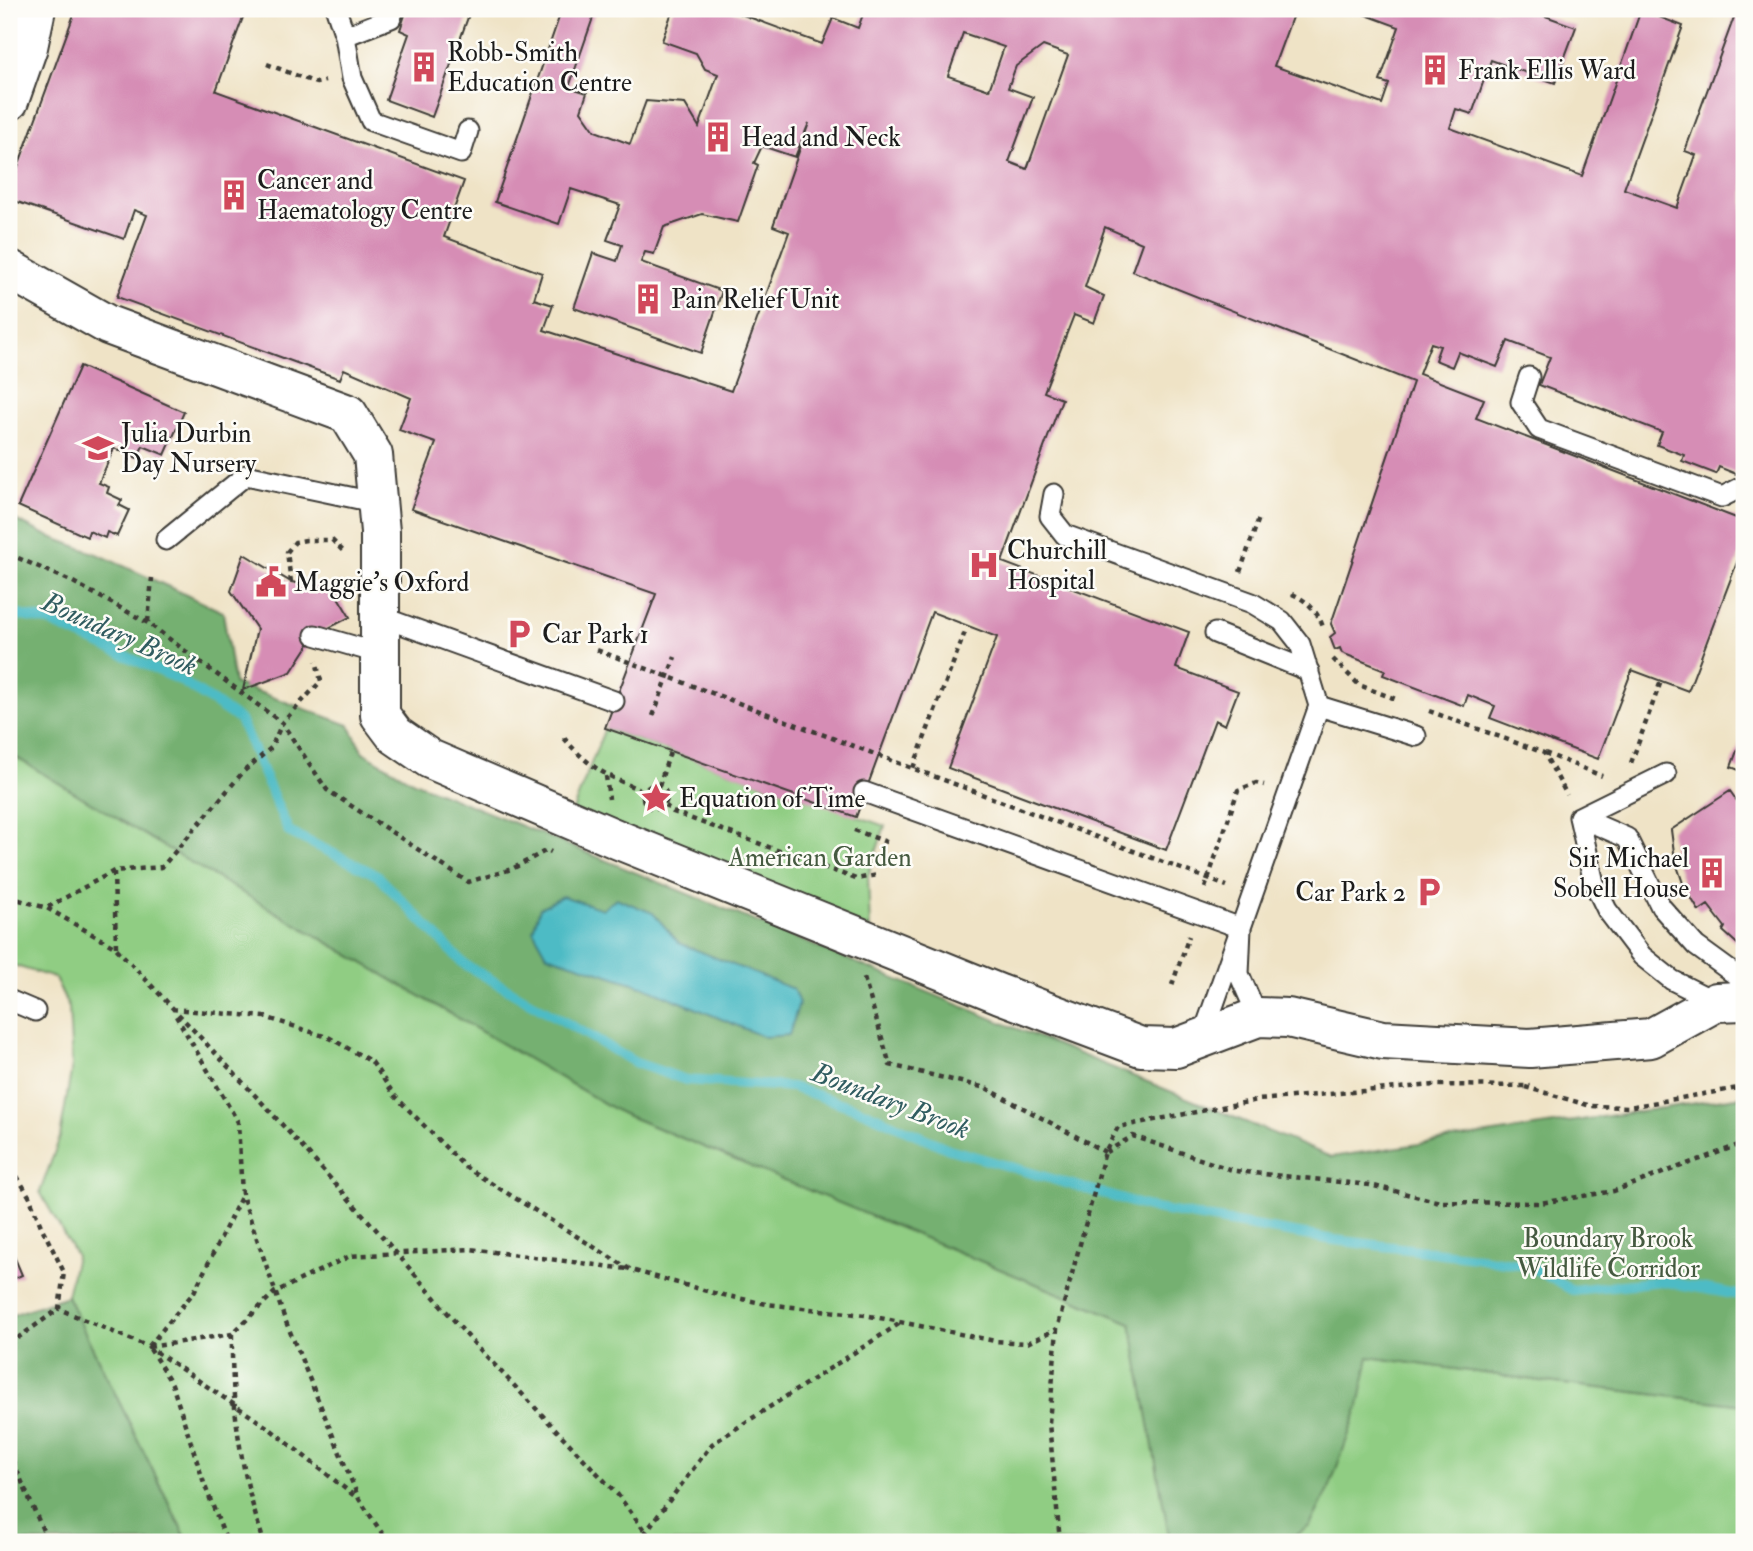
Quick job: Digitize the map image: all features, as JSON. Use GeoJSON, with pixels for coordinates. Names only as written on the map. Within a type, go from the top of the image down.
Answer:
{"type":"FeatureCollection","features":[{"type":"Feature","properties":{"kind":"street"},"geometry":{"type":"LineString","coordinates":[[9,101],[28,47],[36,9]]}},
{"type":"Feature","properties":{"kind":"street"},"geometry":{"type":"LineString","coordinates":[[9,269],[108,324],[348,414],[373,455],[378,503],[379,600],[367,650],[380,715],[395,735],[430,759],[626,844],[1000,994],[1141,1047],[1176,1048],[1258,1017],[1288,1018],[1383,1040],[1530,1048],[1651,1038],[1735,994]]}},
{"type":"Feature","properties":{"kind":"lane"},"geometry":{"type":"LineString","coordinates":[[336,9],[345,36],[352,78],[371,121],[461,153],[468,131]]}},
{"type":"Feature","properties":{"kind":"lane"},"geometry":{"type":"LineString","coordinates":[[345,36],[391,18],[394,9]]}},
{"type":"Feature","properties":{"kind":"lane"},"geometry":{"type":"LineString","coordinates":[[1529,377],[1521,402],[1539,429],[1722,497],[1744,486]]}},
{"type":"Feature","properties":{"kind":"lane"},"geometry":{"type":"LineString","coordinates":[[166,540],[246,475],[378,503]]}},
{"type":"Feature","properties":{"kind":"lane"},"geometry":{"type":"LineString","coordinates":[[1054,494],[1050,516],[1065,536],[1252,603],[1282,621],[1300,645],[1319,706],[1202,1039]]}},
{"type":"Feature","properties":{"kind":"lane"},"geometry":{"type":"LineString","coordinates":[[379,600],[614,701]]}},
{"type":"Feature","properties":{"kind":"lane"},"geometry":{"type":"LineString","coordinates":[[1215,633],[1309,671]]}},
{"type":"Feature","properties":{"kind":"lane"},"geometry":{"type":"LineString","coordinates":[[315,635],[367,650]]}},
{"type":"Feature","properties":{"kind":"lane"},"geometry":{"type":"LineString","coordinates":[[1319,706],[1416,736]]}},
{"type":"Feature","properties":{"kind":"lane"},"geometry":{"type":"LineString","coordinates":[[1579,817],[1666,774]]}},
{"type":"Feature","properties":{"kind":"lane"},"geometry":{"type":"LineString","coordinates":[[864,792],[1241,928]]}},
{"type":"Feature","properties":{"kind":"lane"},"geometry":{"type":"LineString","coordinates":[[1579,817],[1594,883],[1607,910],[1642,956],[1672,980],[1735,994]]}},
{"type":"Feature","properties":{"kind":"lane"},"geometry":{"type":"LineString","coordinates":[[1579,817],[1627,838],[1661,907],[1735,994]]}},
{"type":"Feature","properties":{"kind":"lane"},"geometry":{"type":"LineString","coordinates":[[1241,928],[1239,974],[1258,1017]]}},
{"type":"Feature","properties":{"kind":"lane"},"geometry":{"type":"LineString","coordinates":[[9,1000],[35,1011]]}},
{"type":"Feature","properties":{"kind":"path"},"geometry":{"type":"LineString","coordinates":[[267,64],[316,83],[352,78]]}},
{"type":"Feature","properties":{"kind":"path"},"geometry":{"type":"LineString","coordinates":[[1251,578],[1239,573],[1259,518]]}},
{"type":"Feature","properties":{"kind":"path"},"geometry":{"type":"LineString","coordinates":[[291,582],[288,552],[295,542],[332,540],[379,600]]}},
{"type":"Feature","properties":{"kind":"path"},"geometry":{"type":"LineString","coordinates":[[9,554],[73,582],[148,623],[282,723],[327,790],[468,882],[512,869],[547,850],[560,856]]}},
{"type":"Feature","properties":{"kind":"path"},"geometry":{"type":"LineString","coordinates":[[148,623],[152,578]]}},
{"type":"Feature","properties":{"kind":"path"},"geometry":{"type":"LineString","coordinates":[[1288,592],[1300,597],[1318,614],[1326,637]]}},
{"type":"Feature","properties":{"kind":"path"},"geometry":{"type":"LineString","coordinates":[[913,768],[965,632]]}},
{"type":"Feature","properties":{"kind":"path"},"geometry":{"type":"LineString","coordinates":[[1330,649],[1334,660],[1359,685],[1408,704]]}},
{"type":"Feature","properties":{"kind":"path"},"geometry":{"type":"LineString","coordinates":[[597,650],[1252,895]]}},
{"type":"Feature","properties":{"kind":"path"},"geometry":{"type":"LineString","coordinates":[[47,908],[114,871],[162,867],[244,771],[271,748],[282,723],[321,681],[314,656]]}},
{"type":"Feature","properties":{"kind":"path"},"geometry":{"type":"LineString","coordinates":[[653,716],[675,657]]}},
{"type":"Feature","properties":{"kind":"path"},"geometry":{"type":"LineString","coordinates":[[1626,775],[1661,681]]}},
{"type":"Feature","properties":{"kind":"path"},"geometry":{"type":"LineString","coordinates":[[1420,708],[1604,777]]}},
{"type":"Feature","properties":{"kind":"path"},"geometry":{"type":"LineString","coordinates":[[564,738],[590,765],[607,776],[645,792]]}},
{"type":"Feature","properties":{"kind":"path"},"geometry":{"type":"LineString","coordinates":[[659,786],[670,752]]}},
{"type":"Feature","properties":{"kind":"path"},"geometry":{"type":"LineString","coordinates":[[1544,753],[1579,817]]}},
{"type":"Feature","properties":{"kind":"path"},"geometry":{"type":"LineString","coordinates":[[1172,985],[1238,790],[1256,783],[1288,794]]}},
{"type":"Feature","properties":{"kind":"path"},"geometry":{"type":"LineString","coordinates":[[651,786],[659,786],[667,794],[665,805],[659,809],[647,807],[643,799],[645,792],[651,786]]}},
{"type":"Feature","properties":{"kind":"path"},"geometry":{"type":"LineString","coordinates":[[665,805],[673,812],[856,879],[878,876]]}},
{"type":"Feature","properties":{"kind":"path"},"geometry":{"type":"LineString","coordinates":[[854,830],[889,843]]}},
{"type":"Feature","properties":{"kind":"path"},"geometry":{"type":"LineString","coordinates":[[114,871],[116,948]]}},
{"type":"Feature","properties":{"kind":"path"},"geometry":{"type":"LineString","coordinates":[[9,897],[47,908],[116,948],[267,1108],[470,1339],[618,1495],[653,1542]]}},
{"type":"Feature","properties":{"kind":"path"},"geometry":{"type":"LineString","coordinates":[[852,973],[865,978],[890,1065],[986,1088],[1105,1152]]}},
{"type":"Feature","properties":{"kind":"path"},"geometry":{"type":"LineString","coordinates":[[172,1009],[239,1122],[242,1195],[275,1292],[359,1499],[388,1542]]}},
{"type":"Feature","properties":{"kind":"path"},"geometry":{"type":"LineString","coordinates":[[172,1009],[265,1017],[330,1038],[372,1062],[395,1096],[465,1167],[631,1270]]}},
{"type":"Feature","properties":{"kind":"path"},"geometry":{"type":"LineString","coordinates":[[1060,1542],[1049,1423],[1058,1329],[1105,1152],[1118,1127],[1258,1100],[1434,1085],[1524,1087],[1591,1106],[1629,1107],[1744,1087]]}},
{"type":"Feature","properties":{"kind":"path"},"geometry":{"type":"LineString","coordinates":[[1105,1152],[1133,1136],[1235,1171],[1370,1185],[1440,1202],[1540,1203],[1614,1191],[1744,1143]]}},
{"type":"Feature","properties":{"kind":"path"},"geometry":{"type":"LineString","coordinates":[[9,1344],[59,1309],[64,1272],[17,1176]]}},
{"type":"Feature","properties":{"kind":"path"},"geometry":{"type":"LineString","coordinates":[[149,1347],[194,1292],[242,1195]]}},
{"type":"Feature","properties":{"kind":"path"},"geometry":{"type":"LineString","coordinates":[[149,1347],[232,1334],[275,1292],[350,1256],[470,1249],[631,1270],[766,1304],[865,1315],[995,1341],[1027,1343],[1058,1329]]}},
{"type":"Feature","properties":{"kind":"path"},"geometry":{"type":"LineString","coordinates":[[59,1309],[149,1347],[270,1429],[359,1499]]}},
{"type":"Feature","properties":{"kind":"path"},"geometry":{"type":"LineString","coordinates":[[638,1542],[712,1444],[902,1322]]}},
{"type":"Feature","properties":{"kind":"path"},"geometry":{"type":"LineString","coordinates":[[232,1334],[237,1430],[249,1497],[264,1542]]}},
{"type":"Feature","properties":{"kind":"path"},"geometry":{"type":"LineString","coordinates":[[149,1347],[172,1384],[205,1486],[227,1542]]}},
{"type":"Feature","properties":{"kind":"path"},"geometry":{"type":"LineString","coordinates":[[9,1452],[48,1542]]}},
{"type":"Feature","properties":{"kind":"green space","name":"Boundary Brook Wildlife Corridor"},"geometry":{"type":"Polygon","coordinates":[[[9,517],[223,612],[234,683],[349,725],[363,752],[414,782],[1331,1157],[1744,1096],[1744,1405],[1547,1382],[1369,1357],[1359,1406],[1330,1486],[1310,1526],[1284,1542],[1170,1542],[1131,1323],[621,1113],[188,861],[9,753],[9,517]]]}},
{"type":"Feature","properties":{"kind":"green space","name":"American Garden"},"geometry":{"type":"Polygon","coordinates":[[[605,728],[885,826],[868,876],[870,929],[571,815],[605,728]]]}},
{"type":"Feature","properties":{"kind":"green space"},"geometry":{"type":"Polygon","coordinates":[[[9,753],[188,861],[621,1113],[1131,1323],[1547,1382],[1744,1405],[1744,1542],[188,1542],[67,1296],[76,1256],[40,1192],[60,1137],[72,1066],[69,1008],[55,978],[9,964],[9,753]]]}},
{"type":"Feature","properties":{"kind":"green space"},"geometry":{"type":"Polygon","coordinates":[[[67,1296],[188,1542],[9,1542],[9,1316],[67,1296]]]}},
{"type":"Feature","properties":{"kind":"water"},"geometry":{"type":"Polygon","coordinates":[[[562,896],[603,909],[616,898],[653,913],[679,943],[793,989],[799,1003],[789,1035],[764,1037],[645,987],[547,955],[533,930],[540,908],[562,896]]]}},
{"type":"Feature","properties":{"kind":"building"},"geometry":{"type":"Polygon","coordinates":[[[76,9],[246,9],[216,91],[464,181],[444,237],[542,273],[534,299],[553,305],[544,330],[731,391],[789,232],[773,226],[809,123],[795,157],[762,146],[754,163],[758,165],[738,222],[702,214],[664,227],[654,254],[645,252],[641,262],[722,291],[701,353],[574,308],[593,253],[617,261],[622,245],[607,240],[620,205],[571,189],[559,224],[495,202],[562,9],[596,9],[569,87],[587,93],[581,111],[595,131],[630,144],[646,101],[685,104],[699,127],[718,74],[705,69],[696,53],[662,41],[673,9],[727,9],[822,44],[833,18],[858,28],[865,9],[1295,9],[1274,66],[1382,104],[1389,84],[1380,81],[1399,27],[1350,9],[1526,9],[1576,27],[1555,83],[1491,60],[1472,114],[1456,109],[1450,128],[1582,176],[1641,10],[1683,26],[1624,189],[1677,208],[1696,155],[1685,151],[1737,9],[1744,9],[1744,452],[1736,474],[1719,467],[1716,474],[1682,461],[1684,455],[1657,445],[1662,432],[1539,385],[1550,357],[1508,341],[1497,367],[1458,352],[1452,367],[1435,360],[1440,346],[1431,343],[1419,374],[1484,399],[1476,418],[1744,521],[1744,544],[1688,691],[1632,670],[1598,759],[1490,718],[1495,706],[1468,695],[1464,706],[1383,675],[1385,670],[1342,653],[1340,648],[1335,650],[1330,637],[1335,633],[1331,624],[1413,382],[1132,271],[1142,243],[1105,227],[1085,287],[1104,296],[1094,323],[1074,315],[1044,392],[1062,399],[1002,562],[1189,632],[1176,668],[1238,691],[1225,725],[1215,720],[1166,850],[948,768],[997,637],[932,612],[856,817],[605,728],[656,594],[411,509],[436,443],[399,430],[411,398],[344,369],[340,379],[117,297],[147,215],[134,210],[124,239],[9,199],[9,191],[76,9]],[[963,33],[948,76],[989,90],[1004,47],[963,33]],[[1043,46],[1016,66],[1008,88],[1033,97],[1009,162],[1027,169],[1068,55],[1043,46]]]}},
{"type":"Feature","properties":{"kind":"building","name":"Robb-Smith Education Centre"},"geometry":{"type":"Polygon","coordinates":[[[407,9],[471,9],[432,117],[386,100],[409,34],[400,30],[407,9]]]}},
{"type":"Feature","properties":{"kind":"building"},"geometry":{"type":"Polygon","coordinates":[[[819,9],[839,9],[837,16],[819,9]]]}},
{"type":"Feature","properties":{"kind":"building"},"geometry":{"type":"Polygon","coordinates":[[[80,366],[184,412],[165,455],[143,446],[137,458],[114,448],[99,483],[109,487],[107,493],[122,500],[119,505],[129,510],[117,536],[107,532],[105,538],[89,531],[87,537],[18,506],[80,366]]]}},
{"type":"Feature","properties":{"kind":"building"},"geometry":{"type":"Polygon","coordinates":[[[244,554],[291,582],[333,589],[350,617],[315,635],[291,672],[243,690],[257,629],[231,591],[244,554]]]}},
{"type":"Feature","properties":{"kind":"building"},"geometry":{"type":"Polygon","coordinates":[[[1744,732],[1744,772],[1731,767],[1744,732]]]}},
{"type":"Feature","properties":{"kind":"building","name":"Sir Michael Sobell House"},"geometry":{"type":"Polygon","coordinates":[[[1730,791],[1744,811],[1744,950],[1723,931],[1725,927],[1708,905],[1699,911],[1684,886],[1675,860],[1671,830],[1730,791]]]}},
{"type":"Feature","properties":{"kind":"building"},"geometry":{"type":"Polygon","coordinates":[[[9,1244],[22,1275],[9,1281],[9,1244]]]}},
{"type":"Feature","properties":{"kind":"waterway","name":"Boundary Brook"},"geometry":{"type":"LineString","coordinates":[[9,613],[47,621],[180,680],[240,720],[289,832],[377,875],[464,964],[636,1063],[686,1080],[792,1087],[861,1110],[949,1149],[1155,1209],[1334,1240],[1529,1266],[1572,1290],[1662,1281],[1744,1296]]}},
{"type":"Feature","properties":{"kind":"place","name":"Robb-Smith Education Centre"},"geometry":{"type":"Point","coordinates":[424,67]}},
{"type":"Feature","properties":{"kind":"place","name":"Frank Ellis Ward"},"geometry":{"type":"Point","coordinates":[1435,70]}},
{"type":"Feature","properties":{"kind":"place","name":"Head and Neck"},"geometry":{"type":"Point","coordinates":[718,137]}},
{"type":"Feature","properties":{"kind":"place","name":"Cancer and Haematology Centre"},"geometry":{"type":"Point","coordinates":[234,195]}},
{"type":"Feature","properties":{"kind":"place","name":"Pain Relief Unit"},"geometry":{"type":"Point","coordinates":[648,299]}},
{"type":"Feature","properties":{"kind":"place","name":"Julia Durbin Day Nursery"},"geometry":{"type":"Point","coordinates":[98,448]}},
{"type":"Feature","properties":{"kind":"place","name":"Churchill Hospital"},"geometry":{"type":"Point","coordinates":[984,565]}},
{"type":"Feature","properties":{"kind":"place","name":"Maggie's Oxford"},"geometry":{"type":"Point","coordinates":[271,582]}},
{"type":"Feature","properties":{"kind":"place","name":"Car Park 1"},"geometry":{"type":"Point","coordinates":[519,634]}},
{"type":"Feature","properties":{"kind":"place","name":"Equation of Time"},"geometry":{"type":"Point","coordinates":[656,798]}},
{"type":"Feature","properties":{"kind":"place","name":"Sir Michael Sobell House"},"geometry":{"type":"Point","coordinates":[1712,873]}},
{"type":"Feature","properties":{"kind":"place","name":"Car Park 2"},"geometry":{"type":"Point","coordinates":[1429,892]}}]}
